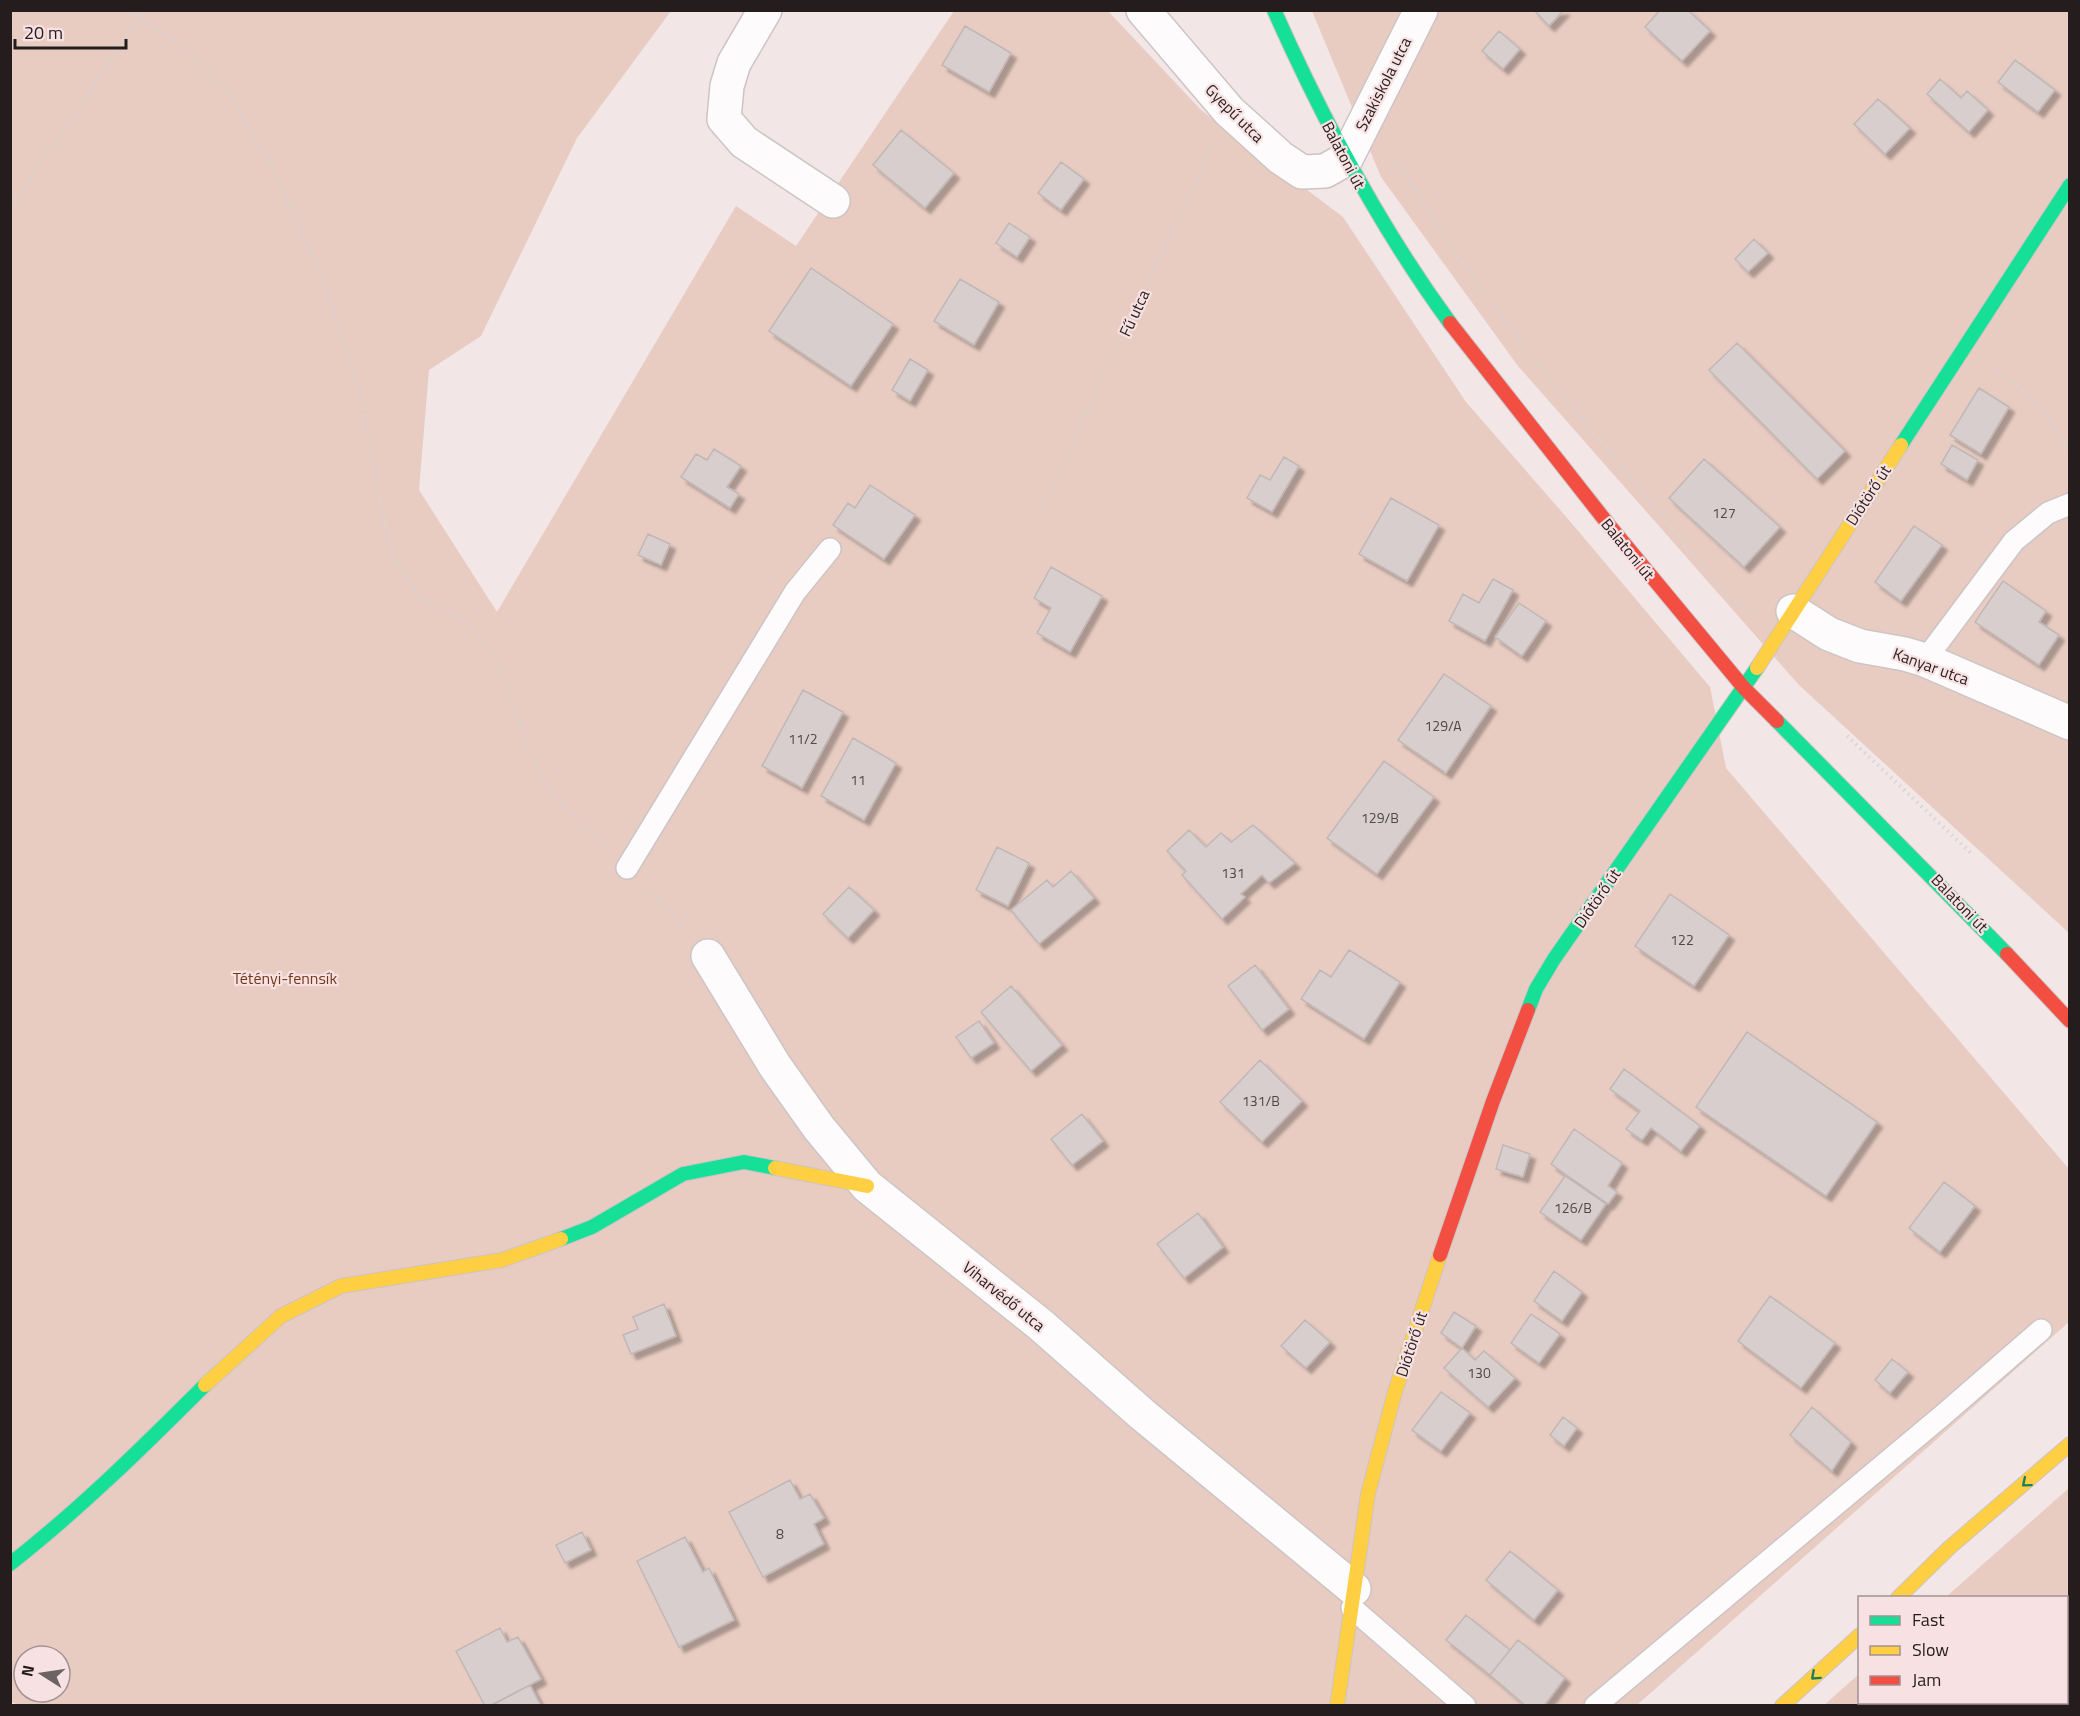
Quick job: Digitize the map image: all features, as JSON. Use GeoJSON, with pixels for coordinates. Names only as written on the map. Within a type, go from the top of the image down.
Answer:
{"type":"FeatureCollection","features":[{"type":"Feature","properties":{"kind":"main road","name":"Balatoni út"},"geometry":{"type":"LineString","coordinates":[[1274,10],[1307,85],[1377,215],[1424,288],[1473,355],[1608,524],[1744,688],[1979,923],[2070,1021]]}},
{"type":"Feature","properties":{"kind":"main road","name":"Diótörő út"},"geometry":{"type":"LineString","coordinates":[[1337,1706],[1368,1494],[1394,1395],[1493,1101],[1536,989],[1554,959],[1744,688],[2070,185]]}},
{"type":"Feature","properties":{"kind":"main road"},"geometry":{"type":"LineString","coordinates":[[10,1564],[57,1527],[116,1474],[221,1369],[281,1316],[341,1286],[502,1260],[592,1227],[683,1174],[744,1162],[867,1186]]}},
{"type":"Feature","properties":{"kind":"main road"},"geometry":{"type":"LineString","coordinates":[[1900,1596],[1949,1548],[2070,1444]]}},
{"type":"Feature","properties":{"kind":"main road"},"geometry":{"type":"LineString","coordinates":[[1782,1706],[1858,1637]]}},
{"type":"Feature","properties":{"kind":"street"},"geometry":{"type":"LineString","coordinates":[[765,10],[734,63],[727,86],[724,120],[744,142],[833,201]]}},
{"type":"Feature","properties":{"kind":"street","name":"Gyepű utca"},"geometry":{"type":"LineString","coordinates":[[1143,10],[1229,111],[1281,158],[1302,172],[1325,171],[1346,159]]}},
{"type":"Feature","properties":{"kind":"street","name":"Szakiskola utca"},"geometry":{"type":"LineString","coordinates":[[1346,159],[1421,10]]}},
{"type":"Feature","properties":{"kind":"street","name":"Kanyar utca"},"geometry":{"type":"LineString","coordinates":[[1786,622],[1860,646],[1925,660],[2070,723]]}},
{"type":"Feature","properties":{"kind":"street","name":"Viharvédő utca"},"geometry":{"type":"LineString","coordinates":[[708,956],[775,1066],[819,1128],[867,1186],[1042,1326],[1353,1598]]}},
{"type":"Feature","properties":{"kind":"lane"},"geometry":{"type":"LineString","coordinates":[[1925,660],[2014,541],[2048,513],[2070,504]]}},
{"type":"Feature","properties":{"kind":"lane"},"geometry":{"type":"LineString","coordinates":[[627,868],[795,592],[830,549]]}},
{"type":"Feature","properties":{"kind":"lane"},"geometry":{"type":"LineString","coordinates":[[1595,1706],[1943,1415],[2040,1330]]}},
{"type":"Feature","properties":{"kind":"lane"},"geometry":{"type":"LineString","coordinates":[[1353,1598],[1465,1706]]}},
{"type":"Feature","properties":{"kind":"path"},"geometry":{"type":"LineString","coordinates":[[129,10],[188,51],[231,98],[276,175],[326,286],[359,392],[387,534],[401,571],[421,598],[468,623],[490,652],[512,697],[534,763],[562,806],[627,868],[708,956]]}},
{"type":"Feature","properties":{"kind":"path"},"geometry":{"type":"LineString","coordinates":[[10,209],[144,10]]}},
{"type":"Feature","properties":{"kind":"path","name":"Fű utca"},"geometry":{"type":"LineString","coordinates":[[1040,514],[1229,111]]}},
{"type":"Feature","properties":{"kind":"path"},"geometry":{"type":"LineString","coordinates":[[1368,114],[1453,249],[1535,361],[1729,598],[1786,622]]}},
{"type":"Feature","properties":{"kind":"path"},"geometry":{"type":"LineString","coordinates":[[1965,344],[2041,405],[2070,453]]}},
{"type":"Feature","properties":{"kind":"path"},"geometry":{"type":"LineString","coordinates":[[1845,735],[1973,855]]}},
{"type":"Feature","properties":{"kind":"green space","name":"Tétényi-fennsík"},"geometry":{"type":"Polygon","coordinates":[[[10,11],[671,11],[577,138],[481,336],[429,370],[419,490],[497,612],[736,206],[796,246],[954,11],[1108,11],[1201,110],[1343,217],[1466,402],[1710,687],[1726,768],[2069,1169],[2069,1322],[1637,1705],[21,1706],[16,1704],[72,1704],[72,1644],[12,1644],[12,1702],[10,11]]]}},
{"type":"Feature","properties":{"kind":"green space"},"geometry":{"type":"Polygon","coordinates":[[[1312,11],[2069,11],[2069,933],[1799,685],[1518,366],[1381,177],[1312,11]]]}},
{"type":"Feature","properties":{"kind":"green space"},"geometry":{"type":"Polygon","coordinates":[[[2069,1488],[2069,1702],[2068,1596],[1947,1596],[2069,1488]]]}},
{"type":"Feature","properties":{"kind":"green space"},"geometry":{"type":"Polygon","coordinates":[[[1858,1675],[1858,1704],[2066,1704],[2063,1706],[1824,1705],[1858,1675]]]}},
{"type":"Feature","properties":{"kind":"building"},"geometry":{"type":"Polygon","coordinates":[[[1534,10],[1564,10],[1549,26],[1534,10]]]}},
{"type":"Feature","properties":{"kind":"building"},"geometry":{"type":"Polygon","coordinates":[[[1660,10],[1688,10],[1710,31],[1682,61],[1645,27],[1660,10]]]}},
{"type":"Feature","properties":{"kind":"building"},"geometry":{"type":"Polygon","coordinates":[[[965,26],[1011,53],[989,92],[942,65],[965,26]]]}},
{"type":"Feature","properties":{"kind":"building"},"geometry":{"type":"Polygon","coordinates":[[[1499,31],[1520,49],[1503,69],[1482,51],[1499,31]]]}},
{"type":"Feature","properties":{"kind":"building"},"geometry":{"type":"Polygon","coordinates":[[[2015,60],[2055,90],[2038,112],[1998,82],[2015,60]]]}},
{"type":"Feature","properties":{"kind":"building"},"geometry":{"type":"Polygon","coordinates":[[[1940,79],[1961,98],[1967,91],[1988,110],[1969,132],[1927,94],[1940,79]]]}},
{"type":"Feature","properties":{"kind":"building"},"geometry":{"type":"Polygon","coordinates":[[[1878,99],[1910,128],[1885,154],[1854,124],[1878,99]]]}},
{"type":"Feature","properties":{"kind":"building"},"geometry":{"type":"Polygon","coordinates":[[[901,130],[954,173],[925,208],[873,165],[901,130]]]}},
{"type":"Feature","properties":{"kind":"building"},"geometry":{"type":"Polygon","coordinates":[[[1061,162],[1084,179],[1061,210],[1038,193],[1061,162]]]}},
{"type":"Feature","properties":{"kind":"building"},"geometry":{"type":"Polygon","coordinates":[[[1009,223],[1030,237],[1017,257],[996,243],[1009,223]]]}},
{"type":"Feature","properties":{"kind":"building"},"geometry":{"type":"Polygon","coordinates":[[[1754,239],[1768,253],[1748,272],[1735,259],[1754,239]]]}},
{"type":"Feature","properties":{"kind":"building"},"geometry":{"type":"Polygon","coordinates":[[[811,268],[893,324],[851,386],[769,331],[811,268]]]}},
{"type":"Feature","properties":{"kind":"building"},"geometry":{"type":"Polygon","coordinates":[[[960,279],[999,302],[974,345],[934,321],[960,279]]]}},
{"type":"Feature","properties":{"kind":"building"},"geometry":{"type":"Polygon","coordinates":[[[1737,343],[1845,451],[1817,479],[1709,370],[1737,343]]]}},
{"type":"Feature","properties":{"kind":"building"},"geometry":{"type":"Polygon","coordinates":[[[910,359],[928,370],[910,401],[892,390],[910,359]]]}},
{"type":"Feature","properties":{"kind":"building"},"geometry":{"type":"Polygon","coordinates":[[[1979,388],[2009,407],[1981,454],[1950,435],[1979,388]]]}},
{"type":"Feature","properties":{"kind":"building"},"geometry":{"type":"Polygon","coordinates":[[[1952,445],[1978,460],[1967,480],[1941,464],[1952,445]]]}},
{"type":"Feature","properties":{"kind":"building"},"geometry":{"type":"Polygon","coordinates":[[[714,449],[741,466],[727,487],[739,494],[730,508],[681,477],[696,454],[707,460],[714,449]]]}},
{"type":"Feature","properties":{"kind":"building"},"geometry":{"type":"Polygon","coordinates":[[[1284,457],[1299,466],[1272,512],[1247,498],[1260,475],[1270,480],[1284,457]]]}},
{"type":"Feature","properties":{"kind":"building"},"geometry":{"type":"Polygon","coordinates":[[[1704,459],[1780,527],[1744,567],[1669,498],[1704,459]]]}},
{"type":"Feature","properties":{"kind":"building"},"geometry":{"type":"Polygon","coordinates":[[[870,485],[915,515],[884,559],[833,525],[848,503],[855,508],[870,485]]]}},
{"type":"Feature","properties":{"kind":"building"},"geometry":{"type":"Polygon","coordinates":[[[1391,498],[1439,525],[1407,581],[1359,554],[1391,498]]]}},
{"type":"Feature","properties":{"kind":"building"},"geometry":{"type":"Polygon","coordinates":[[[1914,526],[1942,545],[1901,601],[1875,582],[1914,526]]]}},
{"type":"Feature","properties":{"kind":"building"},"geometry":{"type":"Polygon","coordinates":[[[648,534],[670,544],[661,565],[638,555],[648,534]]]}},
{"type":"Feature","properties":{"kind":"building"},"geometry":{"type":"Polygon","coordinates":[[[1051,567],[1102,596],[1070,652],[1037,633],[1051,608],[1034,598],[1051,567]]]}},
{"type":"Feature","properties":{"kind":"building"},"geometry":{"type":"Polygon","coordinates":[[[1493,579],[1513,590],[1485,641],[1449,621],[1463,594],[1479,603],[1493,579]]]}},
{"type":"Feature","properties":{"kind":"building"},"geometry":{"type":"Polygon","coordinates":[[[2003,581],[2046,611],[2039,622],[2059,635],[2039,665],[1975,622],[2003,581]]]}},
{"type":"Feature","properties":{"kind":"building"},"geometry":{"type":"Polygon","coordinates":[[[1519,603],[1546,621],[1522,656],[1495,637],[1519,603]]]}},
{"type":"Feature","properties":{"kind":"building"},"geometry":{"type":"Polygon","coordinates":[[[1444,674],[1491,706],[1446,773],[1398,740],[1444,674]]]}},
{"type":"Feature","properties":{"kind":"building"},"geometry":{"type":"Polygon","coordinates":[[[803,690],[843,712],[802,788],[762,766],[803,690]]]}},
{"type":"Feature","properties":{"kind":"building"},"geometry":{"type":"Polygon","coordinates":[[[853,738],[896,763],[864,820],[821,796],[853,738]]]}},
{"type":"Feature","properties":{"kind":"building"},"geometry":{"type":"Polygon","coordinates":[[[1384,761],[1434,797],[1377,874],[1327,838],[1384,761]]]}},
{"type":"Feature","properties":{"kind":"building"},"geometry":{"type":"Polygon","coordinates":[[[1253,825],[1295,863],[1269,883],[1262,875],[1241,894],[1245,897],[1222,919],[1182,875],[1186,871],[1167,851],[1189,830],[1206,847],[1221,833],[1231,842],[1253,825]]]}},
{"type":"Feature","properties":{"kind":"building"},"geometry":{"type":"Polygon","coordinates":[[[997,847],[1029,863],[1008,906],[976,890],[997,847]]]}},
{"type":"Feature","properties":{"kind":"building"},"geometry":{"type":"Polygon","coordinates":[[[1071,871],[1094,898],[1039,944],[1011,910],[1047,880],[1053,887],[1071,871]]]}},
{"type":"Feature","properties":{"kind":"building"},"geometry":{"type":"Polygon","coordinates":[[[849,887],[874,910],[848,938],[823,914],[849,887]]]}},
{"type":"Feature","properties":{"kind":"building"},"geometry":{"type":"Polygon","coordinates":[[[1670,894],[1729,935],[1694,986],[1635,946],[1670,894]]]}},
{"type":"Feature","properties":{"kind":"building"},"geometry":{"type":"Polygon","coordinates":[[[1349,950],[1400,982],[1364,1039],[1301,999],[1320,970],[1331,977],[1349,950]]]}},
{"type":"Feature","properties":{"kind":"building"},"geometry":{"type":"Polygon","coordinates":[[[1255,965],[1289,1009],[1262,1030],[1228,986],[1255,965]]]}},
{"type":"Feature","properties":{"kind":"building"},"geometry":{"type":"Polygon","coordinates":[[[1011,986],[1062,1045],[1031,1071],[981,1012],[1011,986]]]}},
{"type":"Feature","properties":{"kind":"building"},"geometry":{"type":"Polygon","coordinates":[[[979,1021],[994,1043],[971,1058],[956,1037],[979,1021]]]}},
{"type":"Feature","properties":{"kind":"building"},"geometry":{"type":"Polygon","coordinates":[[[1747,1032],[1877,1122],[1826,1196],[1696,1107],[1747,1032]]]}},
{"type":"Feature","properties":{"kind":"building"},"geometry":{"type":"Polygon","coordinates":[[[1260,1060],[1302,1101],[1262,1142],[1220,1102],[1260,1060]]]}},
{"type":"Feature","properties":{"kind":"building"},"geometry":{"type":"Polygon","coordinates":[[[1624,1069],[1700,1126],[1681,1151],[1651,1128],[1642,1140],[1626,1129],[1640,1111],[1610,1089],[1624,1069]]]}},
{"type":"Feature","properties":{"kind":"building"},"geometry":{"type":"Polygon","coordinates":[[[1082,1114],[1103,1141],[1072,1165],[1051,1139],[1082,1114]]]}},
{"type":"Feature","properties":{"kind":"building"},"geometry":{"type":"Polygon","coordinates":[[[1574,1129],[1622,1163],[1608,1186],[1617,1192],[1608,1204],[1551,1164],[1574,1129]]]}},
{"type":"Feature","properties":{"kind":"building"},"geometry":{"type":"Polygon","coordinates":[[[1503,1145],[1530,1154],[1523,1177],[1496,1169],[1503,1145]]]}},
{"type":"Feature","properties":{"kind":"building"},"geometry":{"type":"Polygon","coordinates":[[[1565,1176],[1606,1204],[1581,1240],[1540,1212],[1565,1176]]]}},
{"type":"Feature","properties":{"kind":"building"},"geometry":{"type":"Polygon","coordinates":[[[1944,1182],[1975,1206],[1940,1252],[1909,1228],[1944,1182]]]}},
{"type":"Feature","properties":{"kind":"building"},"geometry":{"type":"Polygon","coordinates":[[[1198,1213],[1223,1247],[1184,1278],[1157,1244],[1198,1213]]]}},
{"type":"Feature","properties":{"kind":"building"},"geometry":{"type":"Polygon","coordinates":[[[1554,1271],[1582,1292],[1562,1321],[1534,1301],[1554,1271]]]}},
{"type":"Feature","properties":{"kind":"building"},"geometry":{"type":"Polygon","coordinates":[[[1770,1296],[1835,1343],[1801,1388],[1738,1341],[1770,1296]]]}},
{"type":"Feature","properties":{"kind":"building"},"geometry":{"type":"Polygon","coordinates":[[[664,1304],[676,1336],[631,1354],[623,1335],[638,1329],[633,1317],[664,1304]]]}},
{"type":"Feature","properties":{"kind":"building"},"geometry":{"type":"Polygon","coordinates":[[[1454,1312],[1476,1326],[1462,1348],[1441,1333],[1454,1312]]]}},
{"type":"Feature","properties":{"kind":"building"},"geometry":{"type":"Polygon","coordinates":[[[1531,1314],[1560,1334],[1539,1363],[1511,1343],[1531,1314]]]}},
{"type":"Feature","properties":{"kind":"building"},"geometry":{"type":"Polygon","coordinates":[[[1305,1320],[1330,1342],[1306,1368],[1281,1346],[1305,1320]]]}},
{"type":"Feature","properties":{"kind":"building"},"geometry":{"type":"Polygon","coordinates":[[[1462,1348],[1475,1360],[1484,1351],[1515,1378],[1488,1407],[1444,1368],[1462,1348]]]}},
{"type":"Feature","properties":{"kind":"building"},"geometry":{"type":"Polygon","coordinates":[[[1892,1359],[1908,1372],[1890,1393],[1875,1380],[1892,1359]]]}},
{"type":"Feature","properties":{"kind":"building"},"geometry":{"type":"Polygon","coordinates":[[[1441,1392],[1470,1413],[1441,1451],[1412,1430],[1441,1392]]]}},
{"type":"Feature","properties":{"kind":"building"},"geometry":{"type":"Polygon","coordinates":[[[1812,1407],[1851,1442],[1832,1471],[1790,1435],[1812,1407]]]}},
{"type":"Feature","properties":{"kind":"building"},"geometry":{"type":"Polygon","coordinates":[[[1563,1417],[1577,1428],[1564,1446],[1550,1435],[1563,1417]]]}},
{"type":"Feature","properties":{"kind":"building"},"geometry":{"type":"Polygon","coordinates":[[[790,1480],[800,1499],[810,1494],[824,1518],[814,1524],[824,1544],[763,1577],[729,1512],[790,1480]]]}},
{"type":"Feature","properties":{"kind":"building"},"geometry":{"type":"Polygon","coordinates":[[[582,1532],[591,1550],[565,1563],[556,1545],[582,1532]]]}},
{"type":"Feature","properties":{"kind":"building"},"geometry":{"type":"Polygon","coordinates":[[[685,1537],[703,1572],[709,1568],[734,1620],[679,1647],[637,1561],[685,1537]]]}},
{"type":"Feature","properties":{"kind":"building"},"geometry":{"type":"Polygon","coordinates":[[[1510,1551],[1558,1590],[1534,1620],[1486,1580],[1510,1551]]]}},
{"type":"Feature","properties":{"kind":"building"},"geometry":{"type":"Polygon","coordinates":[[[1466,1615],[1510,1650],[1490,1675],[1446,1640],[1466,1615]]]}},
{"type":"Feature","properties":{"kind":"building"},"geometry":{"type":"Polygon","coordinates":[[[500,1628],[507,1642],[518,1637],[541,1679],[491,1706],[485,1706],[456,1651],[500,1628]]]}},
{"type":"Feature","properties":{"kind":"building"},"geometry":{"type":"Polygon","coordinates":[[[1518,1640],[1565,1678],[1544,1706],[1526,1706],[1490,1675],[1518,1640]]]}},
{"type":"Feature","properties":{"kind":"building"},"geometry":{"type":"Polygon","coordinates":[[[530,1685],[541,1706],[493,1706],[493,1704],[530,1685]]]}},
{"type":"Feature","properties":{"kind":"traffic: fast"},"geometry":{"type":"LineString","coordinates":[[1274,10],[1332,132],[1399,249],[1450,323]]}},
{"type":"Feature","properties":{"kind":"traffic: fast"},"geometry":{"type":"LineString","coordinates":[[1901,445],[2070,185]]}},
{"type":"Feature","properties":{"kind":"traffic: fast"},"geometry":{"type":"LineString","coordinates":[[1528,1010],[1536,989],[1554,959],[1757,668]]}},
{"type":"Feature","properties":{"kind":"traffic: fast"},"geometry":{"type":"LineString","coordinates":[[1777,721],[2007,954]]}},
{"type":"Feature","properties":{"kind":"traffic: fast"},"geometry":{"type":"LineString","coordinates":[[561,1239],[592,1227],[683,1174],[744,1162],[775,1168]]}},
{"type":"Feature","properties":{"kind":"traffic: fast"},"geometry":{"type":"LineString","coordinates":[[10,1564],[86,1500],[205,1385]]}},
{"type":"Feature","properties":{"kind":"traffic: slow"},"geometry":{"type":"LineString","coordinates":[[1757,668],[1901,445]]}},
{"type":"Feature","properties":{"kind":"traffic: slow"},"geometry":{"type":"LineString","coordinates":[[775,1168],[867,1186]]}},
{"type":"Feature","properties":{"kind":"traffic: slow"},"geometry":{"type":"LineString","coordinates":[[205,1385],[281,1316],[341,1286],[502,1260],[561,1239]]}},
{"type":"Feature","properties":{"kind":"traffic: slow"},"geometry":{"type":"LineString","coordinates":[[1337,1706],[1368,1494],[1394,1395],[1440,1255]]}},
{"type":"Feature","properties":{"kind":"traffic: slow"},"geometry":{"type":"LineString","coordinates":[[1900,1596],[1949,1548],[2070,1444]]}},
{"type":"Feature","properties":{"kind":"traffic: slow"},"geometry":{"type":"LineString","coordinates":[[1782,1706],[1858,1637]]}},
{"type":"Feature","properties":{"kind":"traffic: jam"},"geometry":{"type":"LineString","coordinates":[[1450,323],[1608,524],[1744,688],[1777,721]]}},
{"type":"Feature","properties":{"kind":"traffic: jam"},"geometry":{"type":"LineString","coordinates":[[2007,954],[2070,1021]]}},
{"type":"Feature","properties":{"kind":"traffic: jam"},"geometry":{"type":"LineString","coordinates":[[1440,1255],[1493,1101],[1528,1010]]}}]}
